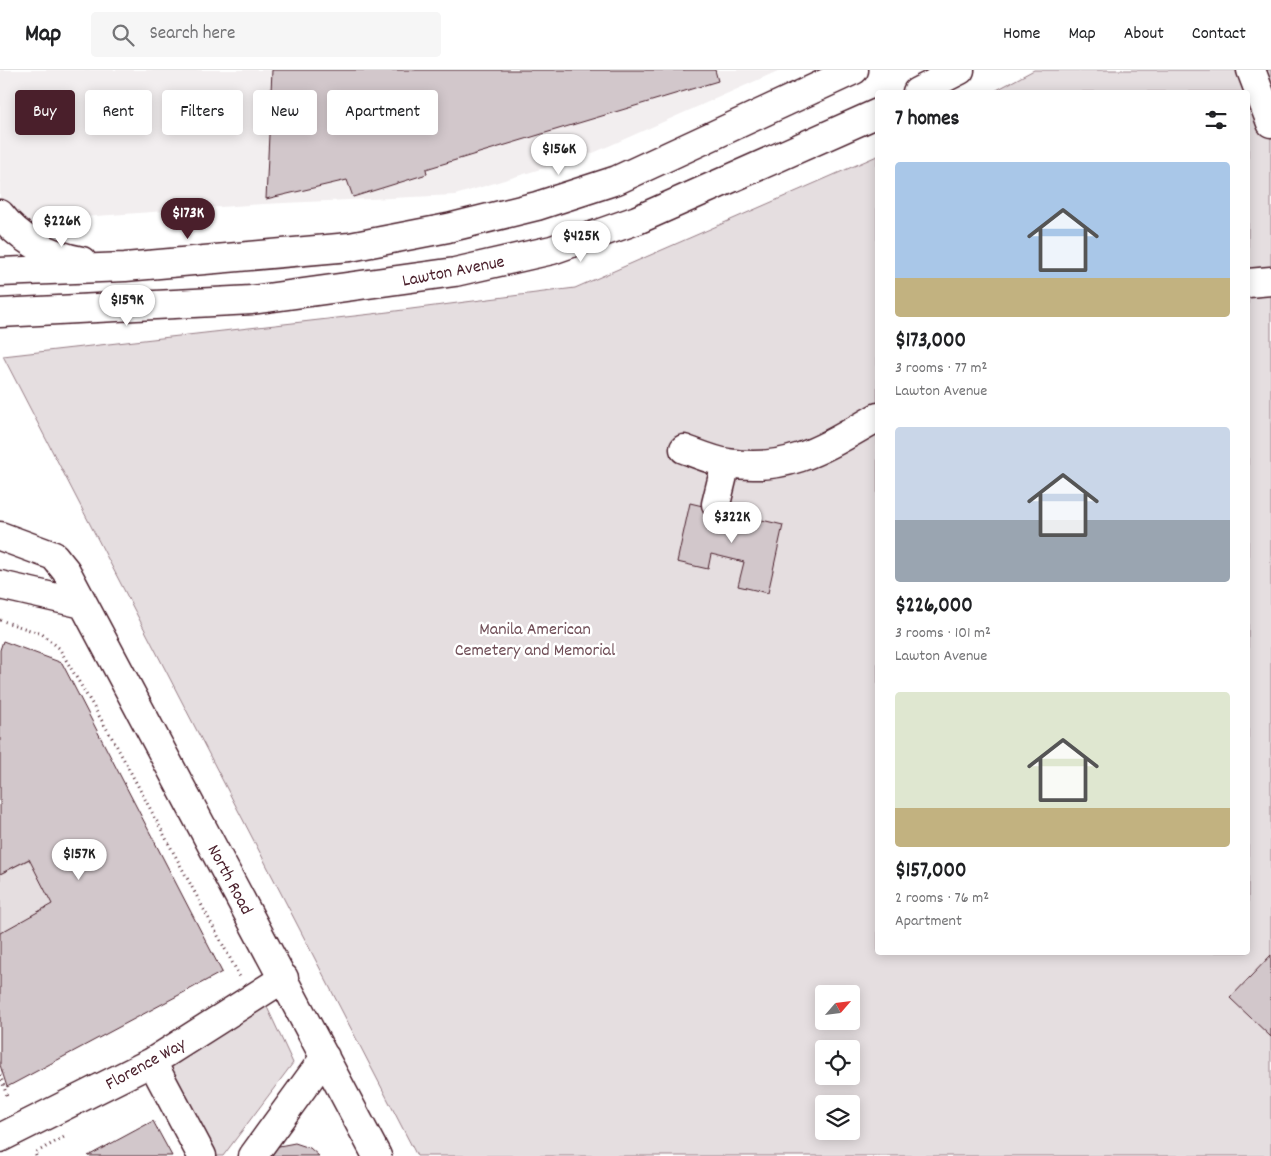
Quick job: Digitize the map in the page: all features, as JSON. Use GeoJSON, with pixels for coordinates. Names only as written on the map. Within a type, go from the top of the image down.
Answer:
{"type":"FeatureCollection","features":[{"type":"Feature","properties":{"kind":"main road"},"geometry":{"type":"LineString","coordinates":[[0,272],[125,267],[350,247],[448,228],[537,206],[617,180],[854,70]]}},
{"type":"Feature","properties":{"kind":"main road"},"geometry":{"type":"LineString","coordinates":[[921,90],[960,70]]}},
{"type":"Feature","properties":{"kind":"main road"},"geometry":{"type":"LineString","coordinates":[[1252,70],[1271,123]]}},
{"type":"Feature","properties":{"kind":"main road","name":"Lawton Avenue"},"geometry":{"type":"LineString","coordinates":[[0,313],[252,300],[361,286],[475,268],[552,250],[637,220],[875,114]]}},
{"type":"Feature","properties":{"kind":"main road"},"geometry":{"type":"LineString","coordinates":[[0,214],[20,235],[48,251],[73,259],[125,267]]}},
{"type":"Feature","properties":{"kind":"main road"},"geometry":{"type":"LineString","coordinates":[[1250,283],[1271,281]]}},
{"type":"Feature","properties":{"kind":"main road"},"geometry":{"type":"LineString","coordinates":[[684,449],[726,463],[778,464],[813,454],[875,419]]}},
{"type":"Feature","properties":{"kind":"main road"},"geometry":{"type":"LineString","coordinates":[[716,504],[726,463]]}},
{"type":"Feature","properties":{"kind":"main road","name":"North Road"},"geometry":{"type":"LineString","coordinates":[[0,536],[54,556],[66,571],[377,1156]]}},
{"type":"Feature","properties":{"kind":"main road"},"geometry":{"type":"LineString","coordinates":[[0,585],[83,604]]}},
{"type":"Feature","properties":{"kind":"main road","name":"Florence Way"},"geometry":{"type":"LineString","coordinates":[[0,1138],[152,1062],[284,978]]}},
{"type":"Feature","properties":{"kind":"main road"},"geometry":{"type":"LineString","coordinates":[[252,1156],[325,1057]]}},
{"type":"Feature","properties":{"kind":"main road"},"geometry":{"type":"LineString","coordinates":[[152,1062],[202,1156]]}},
{"type":"Feature","properties":{"kind":"path"},"geometry":{"type":"LineString","coordinates":[[0,620],[42,634],[59,648],[115,743],[241,980]]}},
{"type":"Feature","properties":{"kind":"path"},"geometry":{"type":"LineString","coordinates":[[0,1074],[7,1096]]}},
{"type":"Feature","properties":{"kind":"path"},"geometry":{"type":"LineString","coordinates":[[36,1156],[35,1153],[70,1134]]}},
{"type":"Feature","properties":{"kind":"shaded area"},"geometry":{"type":"Polygon","coordinates":[[[0,70],[780,70],[593,153],[455,195],[263,204],[0,223],[0,70]]]}},
{"type":"Feature","properties":{"kind":"green space","name":"Manila American Cemetery and Memorial"},"geometry":{"type":"Polygon","coordinates":[[[1034,70],[1271,70],[1271,1156],[417,1156],[3,356],[372,314],[575,288],[875,157],[875,955],[1250,955],[1250,90],[997,90],[1034,70]]]}},
{"type":"Feature","properties":{"kind":"green space"},"geometry":{"type":"Polygon","coordinates":[[[30,859],[54,907],[0,935],[0,874],[30,859]]]}},
{"type":"Feature","properties":{"kind":"green space"},"geometry":{"type":"Polygon","coordinates":[[[267,1007],[293,1063],[223,1156],[216,1156],[165,1061],[255,1010],[267,1007]]]}},
{"type":"Feature","properties":{"kind":"building"},"geometry":{"type":"Polygon","coordinates":[[[272,70],[715,70],[718,81],[426,169],[427,174],[353,197],[347,180],[266,199],[269,135],[317,135],[317,90],[271,90],[272,70]]]}},
{"type":"Feature","properties":{"kind":"building"},"geometry":{"type":"Polygon","coordinates":[[[690,503],[783,525],[768,593],[738,586],[744,562],[711,554],[708,569],[677,562],[690,503]]]}},
{"type":"Feature","properties":{"kind":"building"},"geometry":{"type":"Polygon","coordinates":[[[3,641],[62,663],[222,972],[7,1087],[0,1065],[0,933],[52,904],[29,859],[0,874],[0,650],[3,641]]]}},
{"type":"Feature","properties":{"kind":"building"},"geometry":{"type":"Polygon","coordinates":[[[1271,955],[1271,1037],[1230,998],[1271,955]]]}},
{"type":"Feature","properties":{"kind":"building"},"geometry":{"type":"Polygon","coordinates":[[[153,1121],[172,1156],[88,1156],[153,1121]]]}},
{"type":"Feature","properties":{"kind":"building"},"geometry":{"type":"Polygon","coordinates":[[[295,1143],[310,1148],[319,1156],[262,1156],[279,1146],[295,1143]]]}}]}
